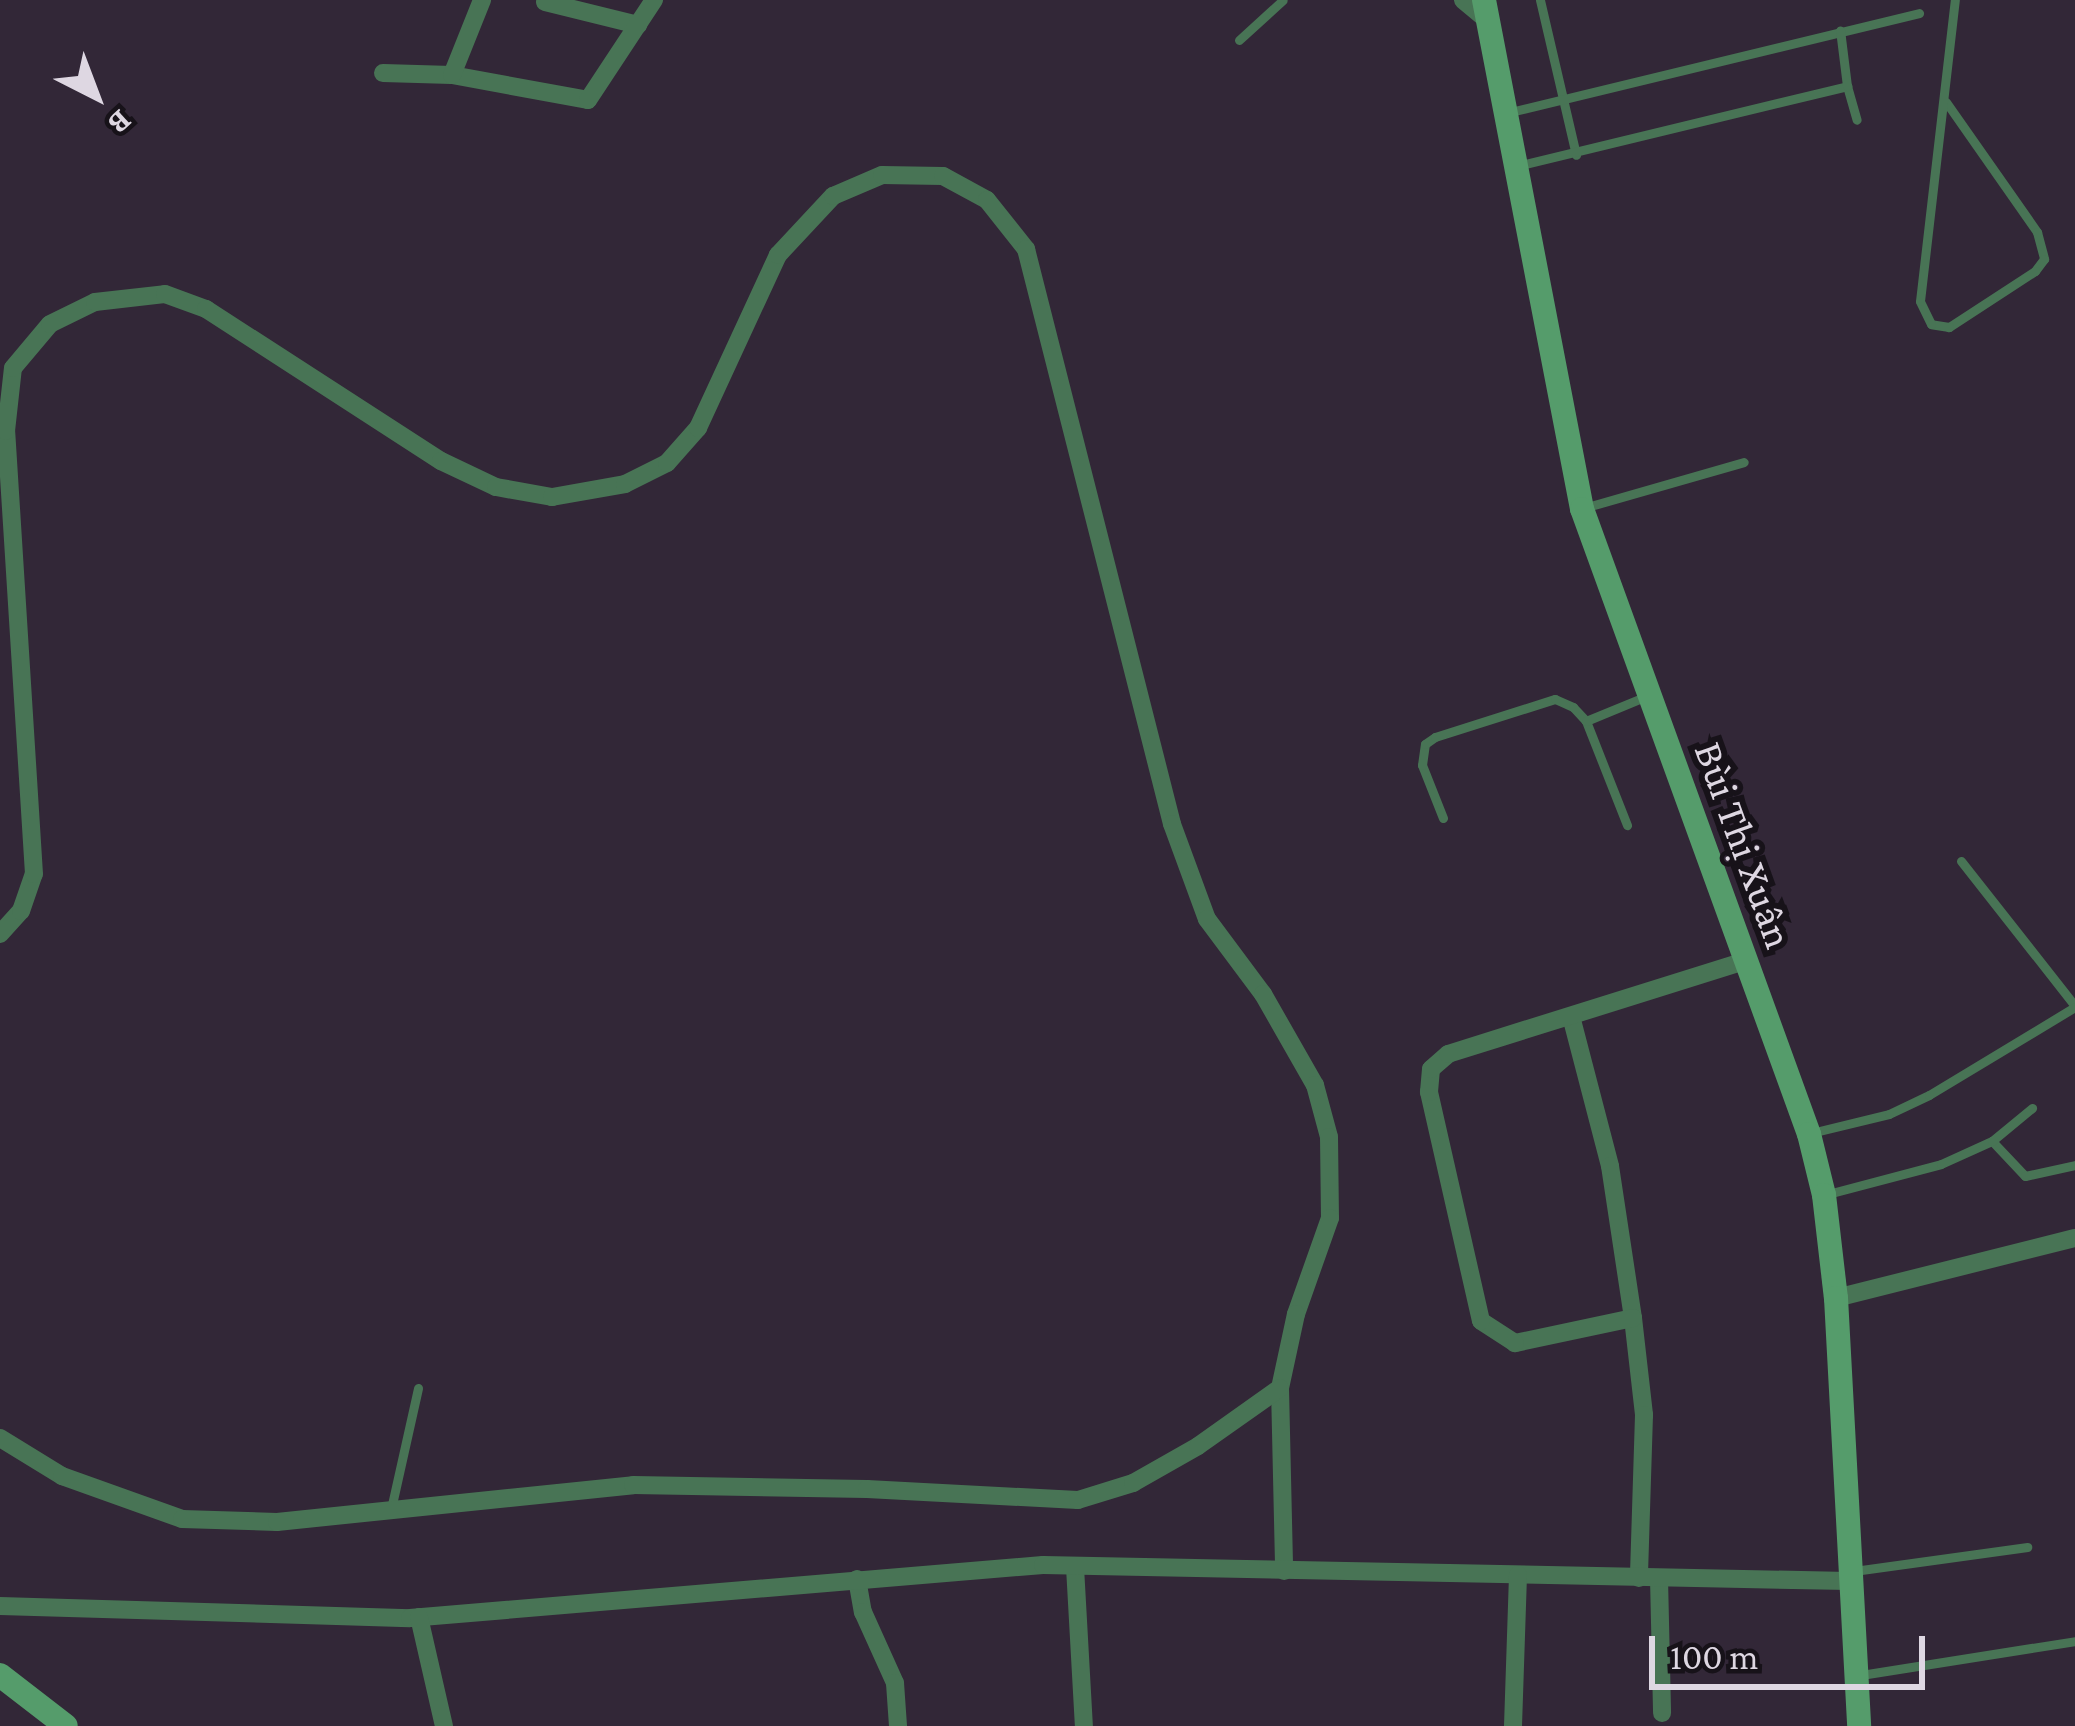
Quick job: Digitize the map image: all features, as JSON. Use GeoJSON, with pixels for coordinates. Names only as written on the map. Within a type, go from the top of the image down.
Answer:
{"type":"FeatureCollection","features":[{"type":"Feature","properties":{"kind":"main road","name":"Bùi Thị Xuân"},"geometry":{"type":"LineString","coordinates":[[1486,11],[1582,509],[1809,1134],[1824,1195],[1836,1298],[1859,1726]]}},
{"type":"Feature","properties":{"kind":"main road"},"geometry":{"type":"LineString","coordinates":[[0,1676],[66,1726]]}},
{"type":"Feature","properties":{"kind":"street"},"geometry":{"type":"LineString","coordinates":[[452,75],[482,0]]}},
{"type":"Feature","properties":{"kind":"street"},"geometry":{"type":"LineString","coordinates":[[383,74],[452,75],[589,100],[654,0]]}},
{"type":"Feature","properties":{"kind":"street"},"geometry":{"type":"LineString","coordinates":[[1463,0],[1486,11]]}},
{"type":"Feature","properties":{"kind":"street"},"geometry":{"type":"LineString","coordinates":[[545,2],[638,25]]}},
{"type":"Feature","properties":{"kind":"street"},"geometry":{"type":"LineString","coordinates":[[0,934],[21,911],[34,874],[6,431],[13,368],[50,323],[94,302],[165,294],[206,310],[441,461],[496,487],[552,496],[625,484],[668,463],[698,428],[778,255],[833,196],[882,175],[943,176],[987,200],[1026,249],[1172,824],[1208,919],[1263,994],[1316,1085],[1329,1137],[1330,1219],[1297,1314],[1280,1388],[1284,1571]]}},
{"type":"Feature","properties":{"kind":"street"},"geometry":{"type":"LineString","coordinates":[[1633,1318],[1516,1343],[1481,1321],[1429,1092],[1431,1069],[1448,1054],[1572,1020],[1745,961]]}},
{"type":"Feature","properties":{"kind":"street"},"geometry":{"type":"LineString","coordinates":[[1572,1020],[1610,1166],[1633,1318],[1644,1414],[1649,1578],[1663,1713]]}},
{"type":"Feature","properties":{"kind":"street"},"geometry":{"type":"LineString","coordinates":[[1836,1298],[2075,1238]]}},
{"type":"Feature","properties":{"kind":"street"},"geometry":{"type":"LineString","coordinates":[[0,1438],[62,1477],[182,1519],[277,1522],[633,1485],[867,1489],[1078,1500],[1133,1483],[1198,1446],[1280,1388]]}},
{"type":"Feature","properties":{"kind":"street"},"geometry":{"type":"LineString","coordinates":[[0,1606],[419,1617],[857,1579],[1075,1567],[1649,1578],[1849,1576]]}},
{"type":"Feature","properties":{"kind":"street"},"geometry":{"type":"LineString","coordinates":[[1075,1567],[1084,1726]]}},
{"type":"Feature","properties":{"kind":"street"},"geometry":{"type":"LineString","coordinates":[[1513,1726],[1518,1576]]}},
{"type":"Feature","properties":{"kind":"street"},"geometry":{"type":"LineString","coordinates":[[857,1579],[863,1612],[895,1683],[898,1726]]}},
{"type":"Feature","properties":{"kind":"street"},"geometry":{"type":"LineString","coordinates":[[419,1617],[444,1726]]}},
{"type":"Feature","properties":{"kind":"lane"},"geometry":{"type":"LineString","coordinates":[[1240,40],[1283,0]]}},
{"type":"Feature","properties":{"kind":"lane"},"geometry":{"type":"LineString","coordinates":[[1540,0],[1576,155]]}},
{"type":"Feature","properties":{"kind":"lane"},"geometry":{"type":"LineString","coordinates":[[1946,102],[2037,232],[2044,259],[2035,271],[1949,327],[1931,324],[1919,301],[1955,0]]}},
{"type":"Feature","properties":{"kind":"lane"},"geometry":{"type":"LineString","coordinates":[[1506,113],[1919,13]]}},
{"type":"Feature","properties":{"kind":"lane"},"geometry":{"type":"LineString","coordinates":[[1840,30],[1857,120]]}},
{"type":"Feature","properties":{"kind":"lane"},"geometry":{"type":"LineString","coordinates":[[1516,166],[1847,86]]}},
{"type":"Feature","properties":{"kind":"lane"},"geometry":{"type":"LineString","coordinates":[[1582,509],[1744,462]]}},
{"type":"Feature","properties":{"kind":"lane"},"geometry":{"type":"LineString","coordinates":[[1586,721],[1647,697]]}},
{"type":"Feature","properties":{"kind":"lane"},"geometry":{"type":"LineString","coordinates":[[1443,818],[1422,765],[1425,744],[1555,699],[1586,721],[1627,825]]}},
{"type":"Feature","properties":{"kind":"lane"},"geometry":{"type":"LineString","coordinates":[[1809,1134],[1909,1105],[2075,1007],[1961,861]]}},
{"type":"Feature","properties":{"kind":"lane"},"geometry":{"type":"LineString","coordinates":[[1824,1195],[1941,1164],[1992,1141],[2032,1108]]}},
{"type":"Feature","properties":{"kind":"lane"},"geometry":{"type":"LineString","coordinates":[[1992,1141],[2025,1176],[2075,1165]]}},
{"type":"Feature","properties":{"kind":"lane"},"geometry":{"type":"LineString","coordinates":[[392,1509],[418,1388]]}},
{"type":"Feature","properties":{"kind":"lane"},"geometry":{"type":"LineString","coordinates":[[1849,1576],[2027,1547]]}},
{"type":"Feature","properties":{"kind":"lane"},"geometry":{"type":"LineString","coordinates":[[1856,1676],[2075,1641]]}}]}
